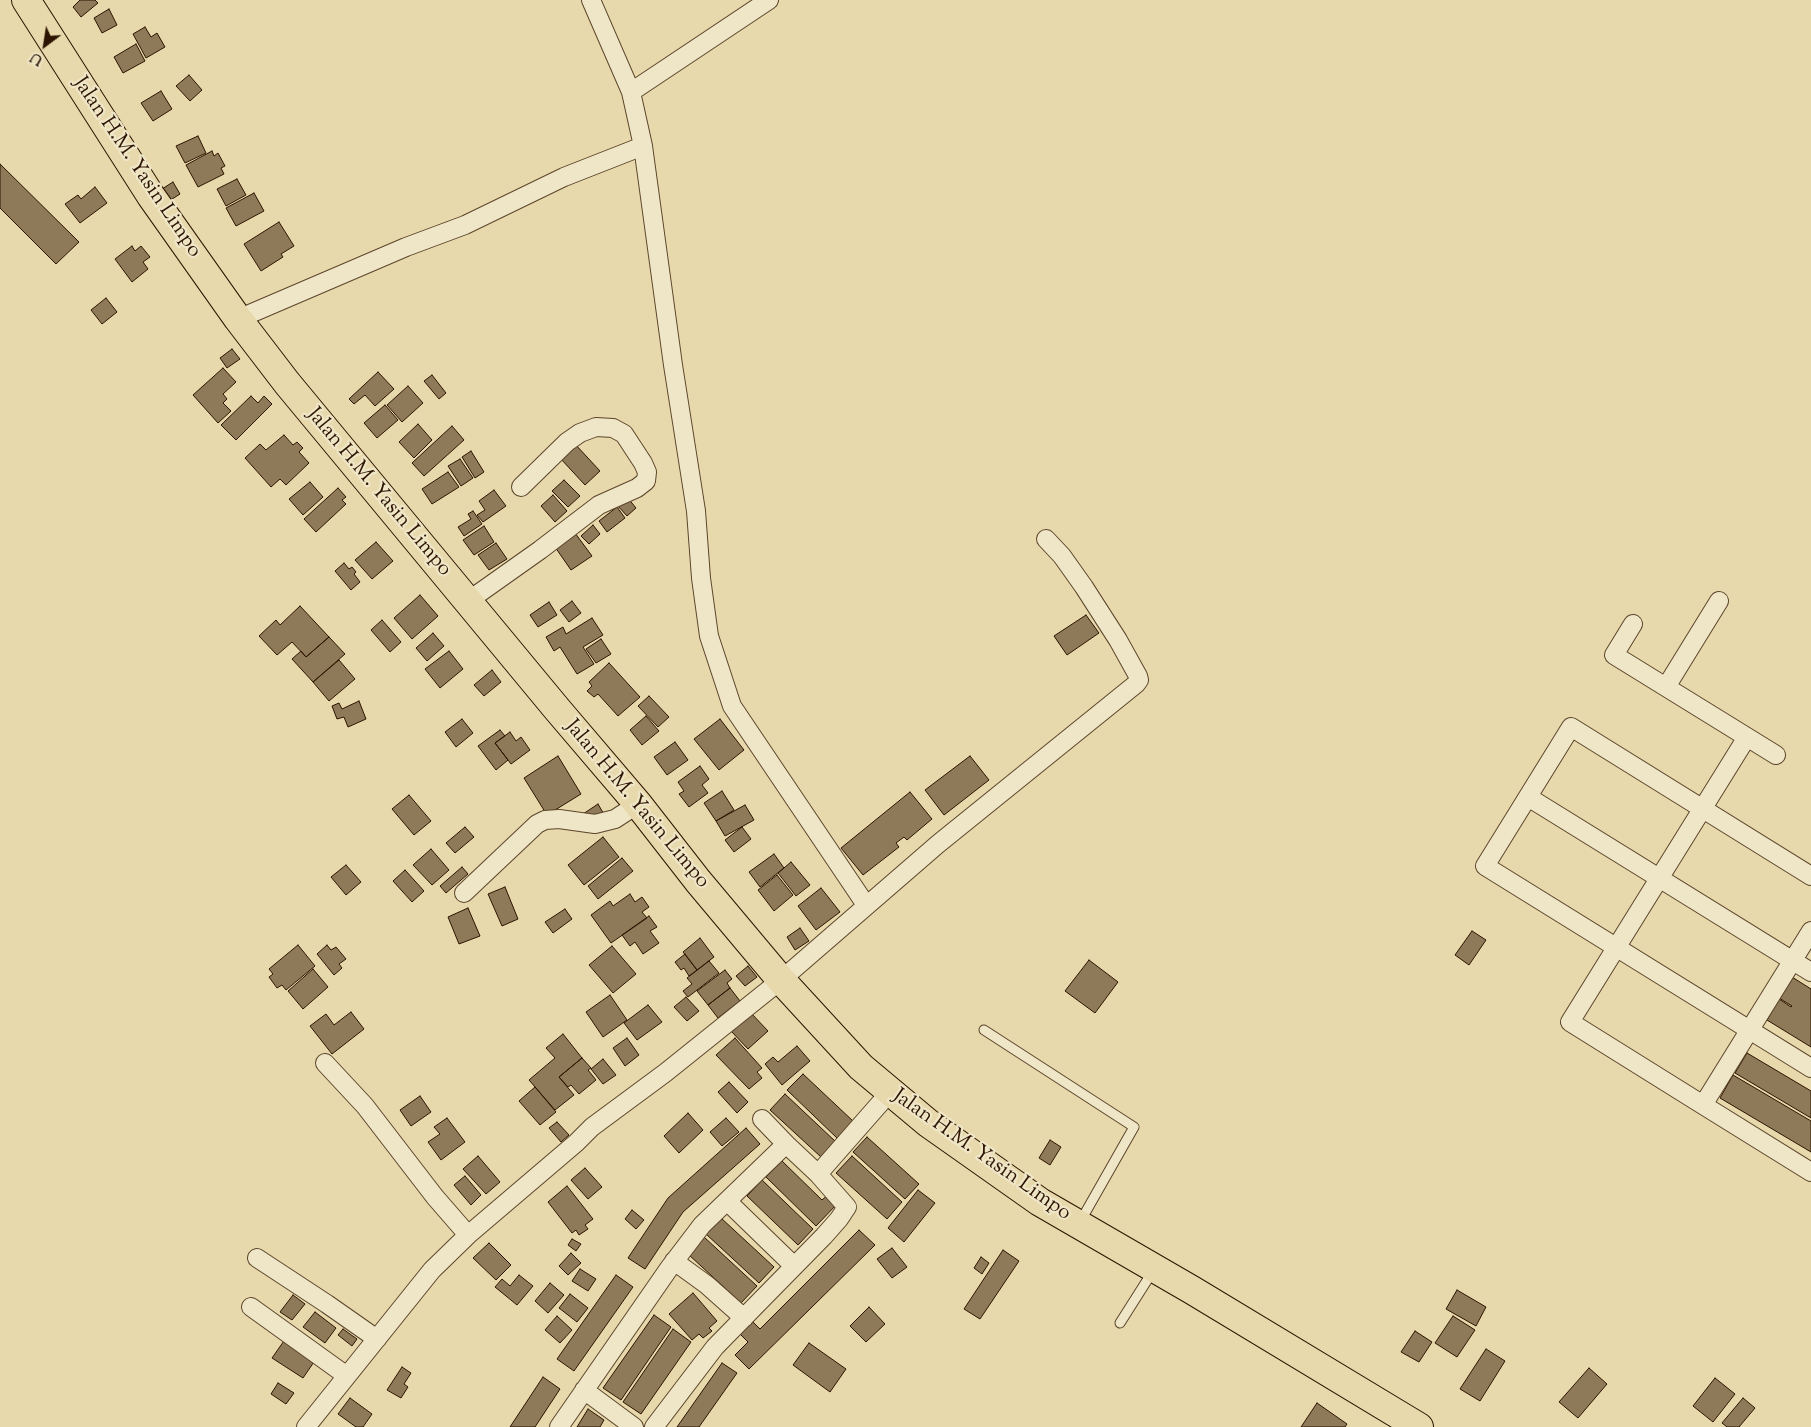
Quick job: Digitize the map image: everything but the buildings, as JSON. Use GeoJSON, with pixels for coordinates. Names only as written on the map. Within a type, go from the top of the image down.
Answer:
{"type":"FeatureCollection","features":[{"type":"Feature","properties":{"kind":"main road","name":"Jalan H.M. Yasin Limpo"},"geometry":{"type":"LineString","coordinates":[[26,0],[151,196],[286,383],[638,804],[781,980],[861,1067],[928,1123],[1040,1202],[1419,1427]]}},
{"type":"Feature","properties":{"kind":"street"},"geometry":{"type":"LineString","coordinates":[[591,0],[631,92],[643,146],[673,366],[696,511],[701,578],[709,636],[732,706],[866,905]]}},
{"type":"Feature","properties":{"kind":"street"},"geometry":{"type":"LineString","coordinates":[[631,92],[769,0]]}},
{"type":"Feature","properties":{"kind":"street"},"geometry":{"type":"LineString","coordinates":[[238,319],[406,247],[466,225],[564,177],[643,146]]}},
{"type":"Feature","properties":{"kind":"street"},"geometry":{"type":"LineString","coordinates":[[468,601],[599,505],[637,488],[646,481],[647,472],[624,434],[613,428],[596,427],[580,433],[567,442],[521,487]]}},
{"type":"Feature","properties":{"kind":"street"},"geometry":{"type":"LineString","coordinates":[[306,1427],[432,1270],[468,1235],[576,1143],[592,1127],[664,1073],[781,980],[866,905],[1002,792],[1121,697],[1139,680],[1136,670],[1084,587],[1062,556],[1046,539]]}},
{"type":"Feature","properties":{"kind":"street"},"geometry":{"type":"LineString","coordinates":[[1666,687],[1719,601]]}},
{"type":"Feature","properties":{"kind":"street"},"geometry":{"type":"LineString","coordinates":[[1633,624],[1614,655],[1776,755]]}},
{"type":"Feature","properties":{"kind":"street"},"geometry":{"type":"LineString","coordinates":[[1811,876],[1571,727],[1485,866],[1811,1068]]}},
{"type":"Feature","properties":{"kind":"street"},"geometry":{"type":"LineString","coordinates":[[1746,737],[1570,1022],[1811,1172]]}},
{"type":"Feature","properties":{"kind":"street"},"geometry":{"type":"LineString","coordinates":[[1528,796],[1811,972]]}},
{"type":"Feature","properties":{"kind":"street"},"geometry":{"type":"LineString","coordinates":[[464,893],[537,824],[545,820],[559,818],[595,824],[615,818],[638,804]]}},
{"type":"Feature","properties":{"kind":"street"},"geometry":{"type":"LineString","coordinates":[[1703,1105],[1811,930]]}},
{"type":"Feature","properties":{"kind":"street"},"geometry":{"type":"LineString","coordinates":[[325,1064],[365,1106],[435,1197],[468,1235]]}},
{"type":"Feature","properties":{"kind":"street"},"geometry":{"type":"LineString","coordinates":[[818,1174],[890,1092]]}},
{"type":"Feature","properties":{"kind":"street"},"geometry":{"type":"LineString","coordinates":[[654,1427],[715,1348],[824,1236],[847,1207],[818,1174],[762,1119]]}},
{"type":"Feature","properties":{"kind":"street"},"geometry":{"type":"LineString","coordinates":[[559,1427],[674,1261],[702,1225],[786,1144]]}},
{"type":"Feature","properties":{"kind":"street"},"geometry":{"type":"LineString","coordinates":[[727,1201],[794,1266]]}},
{"type":"Feature","properties":{"kind":"street"},"geometry":{"type":"LineString","coordinates":[[257,1258],[377,1339]]}},
{"type":"Feature","properties":{"kind":"street"},"geometry":{"type":"LineString","coordinates":[[674,1261],[708,1285],[744,1318]]}},
{"type":"Feature","properties":{"kind":"street"},"geometry":{"type":"LineString","coordinates":[[251,1307],[347,1376]]}},
{"type":"Feature","properties":{"kind":"street"},"geometry":{"type":"LineString","coordinates":[[584,1390],[634,1427]]}},
{"type":"Feature","properties":{"kind":"lane"},"geometry":{"type":"LineString","coordinates":[[984,1030],[1134,1128],[1079,1225]]}},
{"type":"Feature","properties":{"kind":"lane"},"geometry":{"type":"LineString","coordinates":[[1120,1323],[1154,1268]]}}]}
